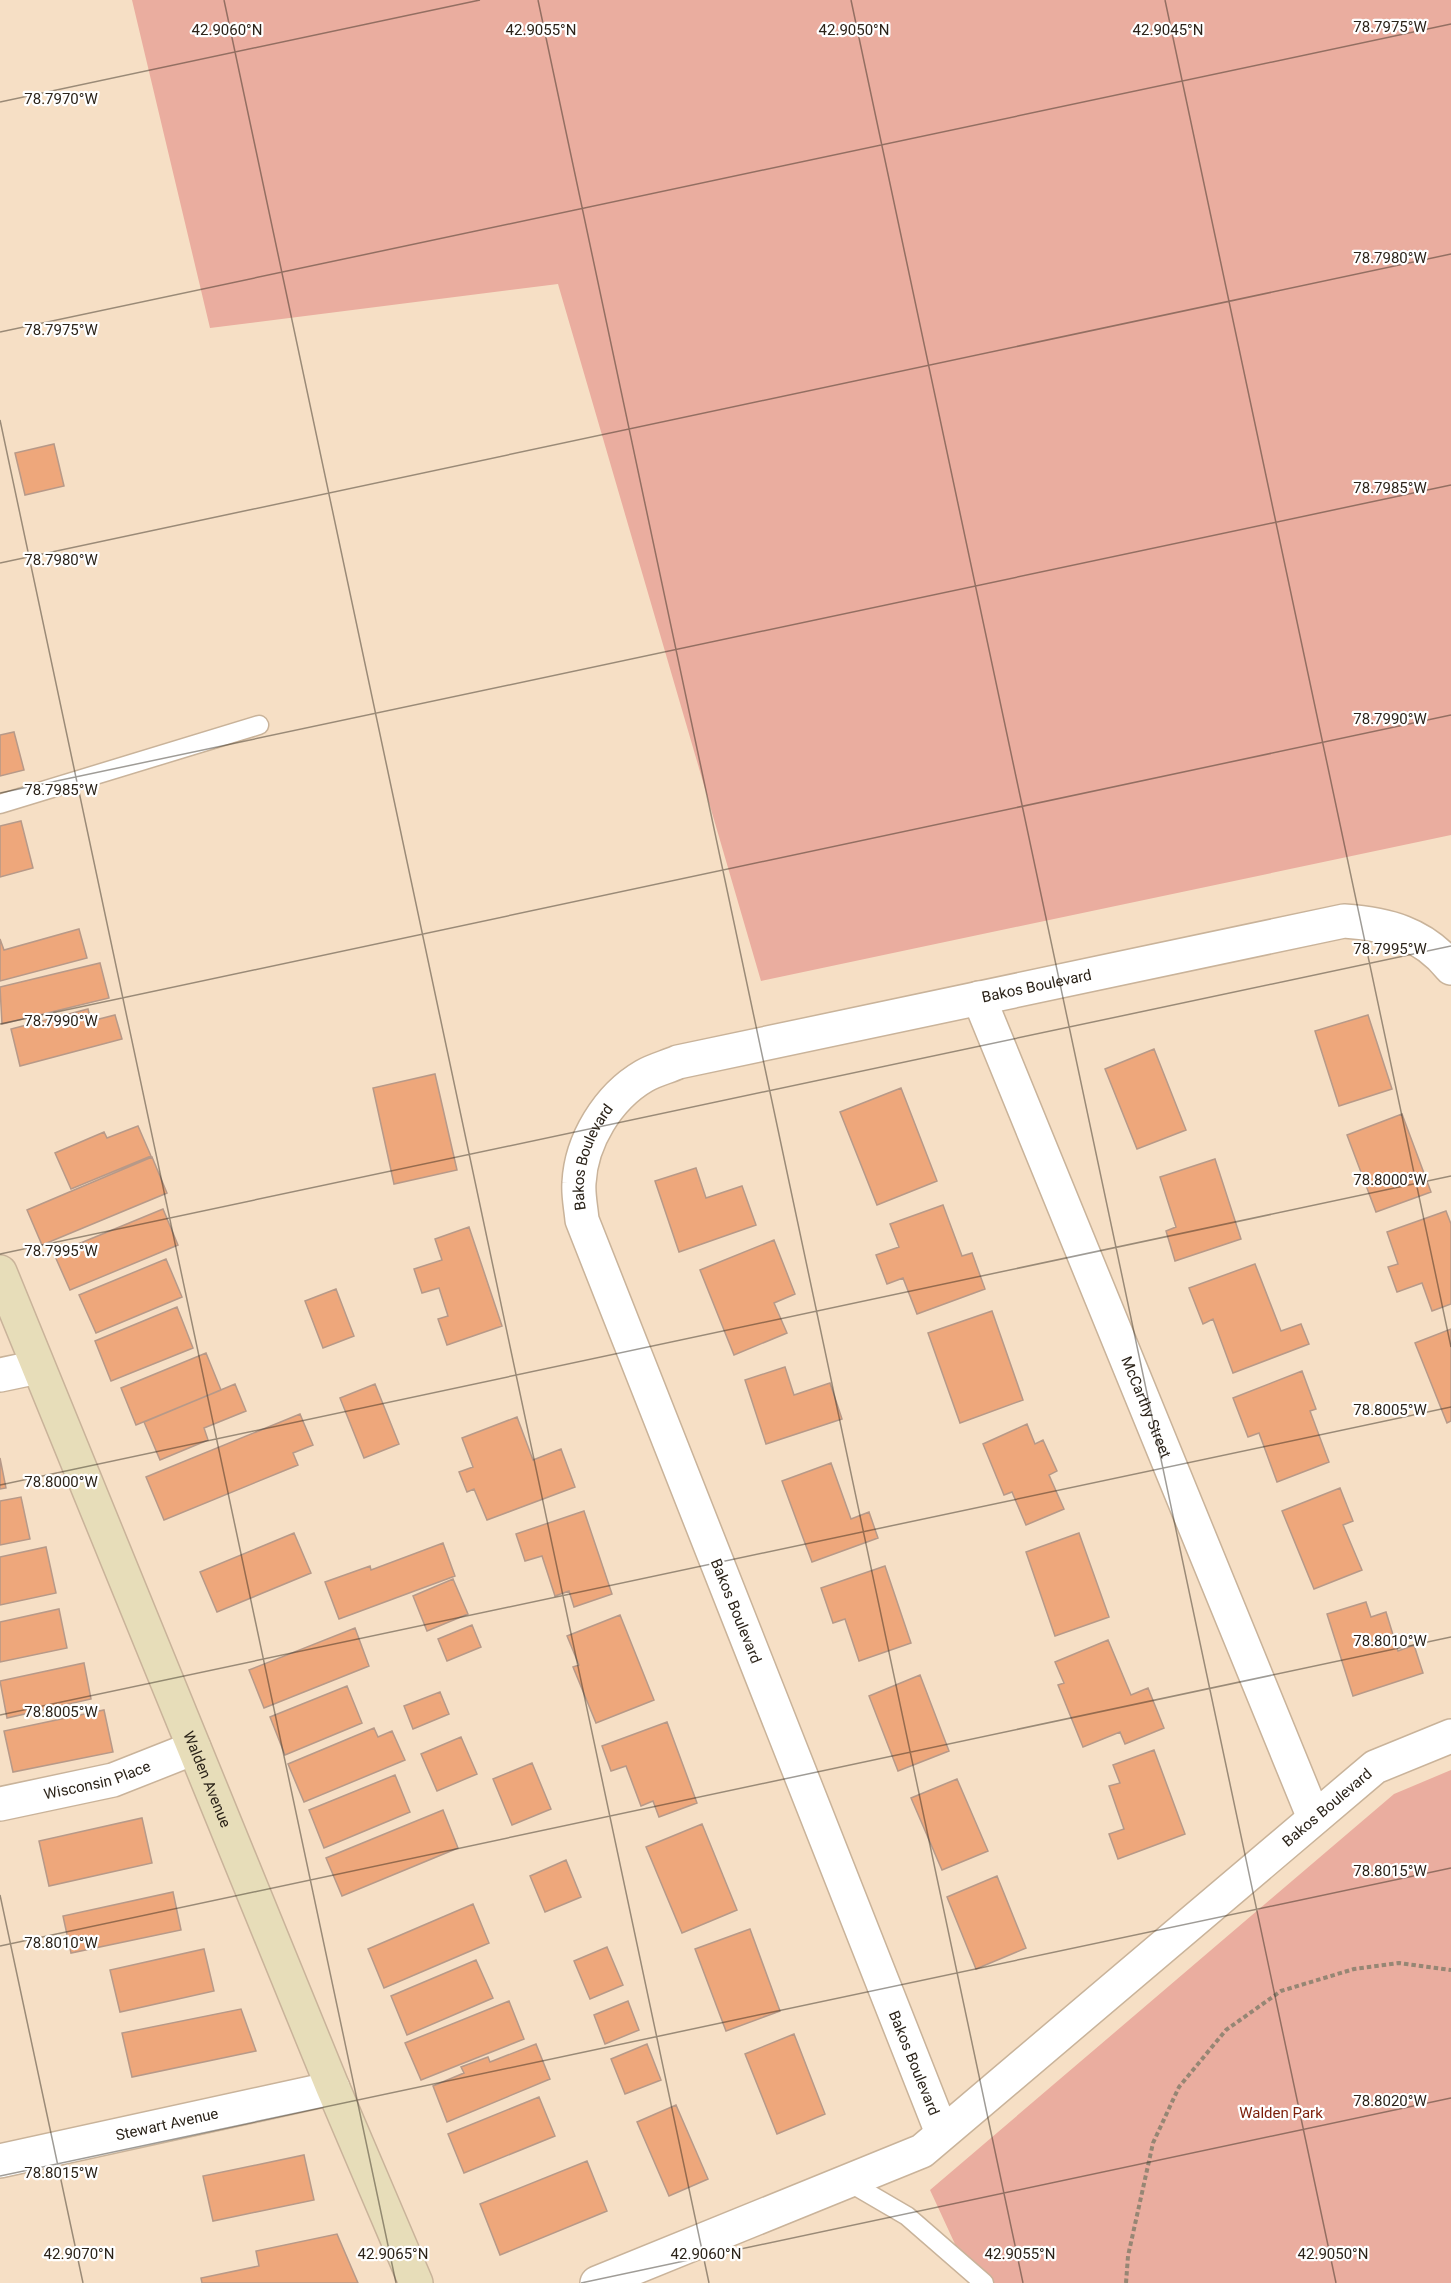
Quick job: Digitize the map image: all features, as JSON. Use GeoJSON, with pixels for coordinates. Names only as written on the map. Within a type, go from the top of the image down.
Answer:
{"type":"FeatureCollection","features":[{"type":"Feature","properties":{"kind":"main road","name":"Walden Avenue"},"geometry":{"type":"LineString","coordinates":[[0,1272],[333,2088],[416,2283]]}},
{"type":"Feature","properties":{"kind":"street","name":"Bakos Boulevard"},"geometry":{"type":"LineString","coordinates":[[942,2133],[582,1220],[579,1183],[585,1151],[599,1121],[618,1096],[644,1076],[678,1062],[979,998],[1344,921],[1380,924],[1413,936],[1442,957],[1451,968]]}},
{"type":"Feature","properties":{"kind":"street","name":"McCarthy Street"},"geometry":{"type":"LineString","coordinates":[[979,998],[1314,1818]]}},
{"type":"Feature","properties":{"kind":"street"},"geometry":{"type":"LineString","coordinates":[[0,1375],[38,1367]]}},
{"type":"Feature","properties":{"kind":"street","name":"Bakos Boulevard"},"geometry":{"type":"LineString","coordinates":[[597,2283],[922,2151],[1375,1767],[1451,1736]]}},
{"type":"Feature","properties":{"kind":"street","name":"Wisconsin Place"},"geometry":{"type":"LineString","coordinates":[[0,1804],[113,1780],[194,1748]]}},
{"type":"Feature","properties":{"kind":"street","name":"Stewart Avenue"},"geometry":{"type":"LineString","coordinates":[[0,2161],[333,2088]]}},
{"type":"Feature","properties":{"kind":"lane"},"geometry":{"type":"LineString","coordinates":[[0,804],[259,725]]}},
{"type":"Feature","properties":{"kind":"lane"},"geometry":{"type":"LineString","coordinates":[[847,2181],[907,2216],[984,2283]]}},
{"type":"Feature","properties":{"kind":"path"},"geometry":{"type":"LineString","coordinates":[[1126,2283],[1128,2256],[1153,2144],[1179,2087],[1226,2030],[1281,1991],[1354,1969],[1399,1963],[1451,1970]]}},
{"type":"Feature","properties":{"kind":"green space"},"geometry":{"type":"Polygon","coordinates":[[[132,0],[1451,0],[1451,835],[761,981],[558,284],[210,328],[132,0]]]}},
{"type":"Feature","properties":{"kind":"green space","name":"Walden Park"},"geometry":{"type":"Polygon","coordinates":[[[1451,1770],[1451,2283],[973,2283],[930,2190],[1394,1794],[1451,1770]]]}},
{"type":"Feature","properties":{"kind":"building"},"geometry":{"type":"Polygon","coordinates":[[[54,444],[64,486],[25,495],[15,453],[54,444]]]}},
{"type":"Feature","properties":{"kind":"building"},"geometry":{"type":"Polygon","coordinates":[[[14,732],[24,770],[0,776],[0,735],[14,732]]]}},
{"type":"Feature","properties":{"kind":"building"},"geometry":{"type":"Polygon","coordinates":[[[21,821],[33,868],[0,877],[0,826],[21,821]]]}},
{"type":"Feature","properties":{"kind":"building"},"geometry":{"type":"Polygon","coordinates":[[[79,929],[87,958],[0,981],[0,939],[4,950],[79,929]]]}},
{"type":"Feature","properties":{"kind":"building"},"geometry":{"type":"Polygon","coordinates":[[[100,963],[109,998],[2,1024],[0,987],[100,963]]]}},
{"type":"Feature","properties":{"kind":"building"},"geometry":{"type":"Polygon","coordinates":[[[88,1009],[91,1021],[115,1015],[122,1039],[20,1066],[11,1029],[88,1009]]]}},
{"type":"Feature","properties":{"kind":"building"},"geometry":{"type":"Polygon","coordinates":[[[1368,1015],[1392,1089],[1339,1106],[1315,1031],[1368,1015]]]}},
{"type":"Feature","properties":{"kind":"building"},"geometry":{"type":"Polygon","coordinates":[[[1154,1049],[1186,1130],[1137,1149],[1105,1069],[1154,1049]]]}},
{"type":"Feature","properties":{"kind":"building"},"geometry":{"type":"Polygon","coordinates":[[[435,1074],[457,1170],[394,1184],[373,1088],[435,1074]]]}},
{"type":"Feature","properties":{"kind":"building"},"geometry":{"type":"Polygon","coordinates":[[[901,1088],[937,1181],[877,1205],[840,1112],[901,1088]]]}},
{"type":"Feature","properties":{"kind":"building"},"geometry":{"type":"Polygon","coordinates":[[[1402,1114],[1431,1192],[1376,1212],[1347,1135],[1402,1114]]]}},
{"type":"Feature","properties":{"kind":"building"},"geometry":{"type":"Polygon","coordinates":[[[138,1126],[151,1156],[71,1189],[55,1153],[104,1132],[107,1138],[138,1126]]]}},
{"type":"Feature","properties":{"kind":"building"},"geometry":{"type":"Polygon","coordinates":[[[152,1157],[167,1193],[42,1245],[27,1210],[152,1157]]]}},
{"type":"Feature","properties":{"kind":"building"},"geometry":{"type":"Polygon","coordinates":[[[1215,1159],[1241,1239],[1175,1261],[1166,1231],[1176,1227],[1160,1177],[1215,1159]]]}},
{"type":"Feature","properties":{"kind":"building"},"geometry":{"type":"Polygon","coordinates":[[[696,1168],[706,1198],[742,1186],[756,1225],[679,1252],[655,1181],[696,1168]]]}},
{"type":"Feature","properties":{"kind":"building"},"geometry":{"type":"Polygon","coordinates":[[[943,1205],[962,1256],[972,1253],[985,1289],[917,1314],[903,1278],[887,1284],[876,1255],[899,1247],[890,1224],[943,1205]]]}},
{"type":"Feature","properties":{"kind":"building"},"geometry":{"type":"Polygon","coordinates":[[[163,1209],[178,1245],[70,1290],[54,1254],[163,1209]]]}},
{"type":"Feature","properties":{"kind":"building"},"geometry":{"type":"Polygon","coordinates":[[[1446,1211],[1451,1224],[1451,1304],[1432,1311],[1422,1283],[1397,1292],[1388,1267],[1398,1264],[1387,1232],[1446,1211]]]}},
{"type":"Feature","properties":{"kind":"building"},"geometry":{"type":"Polygon","coordinates":[[[469,1227],[502,1326],[447,1345],[438,1319],[448,1316],[439,1288],[422,1293],[414,1269],[442,1260],[435,1239],[469,1227]]]}},
{"type":"Feature","properties":{"kind":"building"},"geometry":{"type":"Polygon","coordinates":[[[774,1240],[795,1294],[774,1303],[787,1333],[734,1355],[700,1270],[774,1240]]]}},
{"type":"Feature","properties":{"kind":"building"},"geometry":{"type":"Polygon","coordinates":[[[166,1259],[182,1297],[96,1333],[79,1295],[166,1259]]]}},
{"type":"Feature","properties":{"kind":"building"},"geometry":{"type":"Polygon","coordinates":[[[1255,1264],[1281,1331],[1301,1324],[1309,1344],[1233,1373],[1213,1319],[1203,1324],[1189,1288],[1255,1264]]]}},
{"type":"Feature","properties":{"kind":"building"},"geometry":{"type":"Polygon","coordinates":[[[336,1289],[354,1336],[323,1348],[305,1301],[336,1289]]]}},
{"type":"Feature","properties":{"kind":"building"},"geometry":{"type":"Polygon","coordinates":[[[177,1307],[193,1348],[111,1381],[95,1341],[177,1307]]]}},
{"type":"Feature","properties":{"kind":"building"},"geometry":{"type":"Polygon","coordinates":[[[992,1311],[1023,1400],[960,1423],[928,1333],[992,1311]]]}},
{"type":"Feature","properties":{"kind":"building"},"geometry":{"type":"Polygon","coordinates":[[[1451,1329],[1451,1421],[1447,1423],[1415,1343],[1451,1329]]]}},
{"type":"Feature","properties":{"kind":"building"},"geometry":{"type":"Polygon","coordinates":[[[206,1353],[221,1390],[136,1425],[121,1388],[206,1353]]]}},
{"type":"Feature","properties":{"kind":"building"},"geometry":{"type":"Polygon","coordinates":[[[785,1367],[794,1395],[830,1383],[842,1419],[766,1444],[745,1380],[785,1367]]]}},
{"type":"Feature","properties":{"kind":"building"},"geometry":{"type":"Polygon","coordinates":[[[1302,1371],[1316,1409],[1310,1411],[1329,1462],[1277,1482],[1259,1433],[1248,1437],[1233,1398],[1302,1371]]]}},
{"type":"Feature","properties":{"kind":"building"},"geometry":{"type":"Polygon","coordinates":[[[235,1384],[246,1411],[204,1428],[208,1440],[160,1460],[144,1422],[235,1384]]]}},
{"type":"Feature","properties":{"kind":"building"},"geometry":{"type":"Polygon","coordinates":[[[375,1384],[399,1444],[364,1458],[340,1398],[375,1384]]]}},
{"type":"Feature","properties":{"kind":"building"},"geometry":{"type":"Polygon","coordinates":[[[300,1414],[313,1445],[293,1453],[298,1465],[164,1520],[146,1477],[300,1414]]]}},
{"type":"Feature","properties":{"kind":"building"},"geometry":{"type":"Polygon","coordinates":[[[517,1417],[533,1460],[561,1449],[575,1487],[487,1520],[474,1489],[467,1492],[459,1472],[473,1467],[462,1438],[517,1417]]]}},
{"type":"Feature","properties":{"kind":"building"},"geometry":{"type":"Polygon","coordinates":[[[1027,1424],[1035,1444],[1043,1440],[1057,1471],[1049,1475],[1064,1509],[1026,1525],[1012,1492],[1004,1495],[983,1444],[1027,1424]]]}},
{"type":"Feature","properties":{"kind":"building"},"geometry":{"type":"Polygon","coordinates":[[[0,1458],[6,1488],[0,1489],[0,1458]]]}},
{"type":"Feature","properties":{"kind":"building"},"geometry":{"type":"Polygon","coordinates":[[[831,1463],[851,1519],[869,1512],[878,1538],[812,1562],[782,1481],[831,1463]]]}},
{"type":"Feature","properties":{"kind":"building"},"geometry":{"type":"Polygon","coordinates":[[[1340,1488],[1353,1521],[1343,1525],[1362,1570],[1314,1589],[1282,1511],[1340,1488]]]}},
{"type":"Feature","properties":{"kind":"building"},"geometry":{"type":"Polygon","coordinates":[[[21,1497],[30,1539],[0,1545],[0,1501],[21,1497]]]}},
{"type":"Feature","properties":{"kind":"building"},"geometry":{"type":"Polygon","coordinates":[[[584,1511],[612,1594],[574,1607],[569,1591],[555,1596],[542,1556],[525,1561],[516,1534],[584,1511]]]}},
{"type":"Feature","properties":{"kind":"building"},"geometry":{"type":"Polygon","coordinates":[[[294,1533],[311,1573],[217,1612],[200,1572],[294,1533]]]}},
{"type":"Feature","properties":{"kind":"building"},"geometry":{"type":"Polygon","coordinates":[[[1079,1533],[1109,1617],[1055,1636],[1026,1552],[1079,1533]]]}},
{"type":"Feature","properties":{"kind":"building"},"geometry":{"type":"Polygon","coordinates":[[[443,1543],[455,1576],[339,1619],[325,1582],[370,1566],[371,1570],[443,1543]]]}},
{"type":"Feature","properties":{"kind":"building"},"geometry":{"type":"Polygon","coordinates":[[[46,1547],[56,1593],[0,1605],[0,1557],[46,1547]]]}},
{"type":"Feature","properties":{"kind":"building"},"geometry":{"type":"Polygon","coordinates":[[[885,1566],[911,1643],[859,1661],[845,1619],[833,1623],[821,1588],[885,1566]]]}},
{"type":"Feature","properties":{"kind":"building"},"geometry":{"type":"Polygon","coordinates":[[[453,1579],[468,1614],[427,1631],[413,1596],[453,1579]]]}},
{"type":"Feature","properties":{"kind":"building"},"geometry":{"type":"Polygon","coordinates":[[[1366,1602],[1371,1617],[1386,1612],[1398,1651],[1414,1645],[1423,1673],[1353,1696],[1327,1614],[1366,1602]]]}},
{"type":"Feature","properties":{"kind":"building"},"geometry":{"type":"Polygon","coordinates":[[[59,1609],[67,1648],[0,1662],[0,1622],[59,1609]]]}},
{"type":"Feature","properties":{"kind":"building"},"geometry":{"type":"Polygon","coordinates":[[[620,1615],[654,1700],[596,1723],[573,1667],[579,1665],[567,1636],[620,1615]]]}},
{"type":"Feature","properties":{"kind":"building"},"geometry":{"type":"Polygon","coordinates":[[[472,1625],[481,1647],[447,1661],[438,1639],[472,1625]]]}},
{"type":"Feature","properties":{"kind":"building"},"geometry":{"type":"Polygon","coordinates":[[[355,1628],[369,1666],[264,1708],[249,1670],[355,1628]]]}},
{"type":"Feature","properties":{"kind":"building"},"geometry":{"type":"Polygon","coordinates":[[[1108,1640],[1131,1695],[1148,1688],[1164,1728],[1125,1744],[1120,1732],[1083,1747],[1058,1685],[1064,1683],[1055,1662],[1108,1640]]]}},
{"type":"Feature","properties":{"kind":"building"},"geometry":{"type":"Polygon","coordinates":[[[84,1663],[91,1699],[7,1718],[0,1681],[84,1663]]]}},
{"type":"Feature","properties":{"kind":"building"},"geometry":{"type":"Polygon","coordinates":[[[920,1675],[949,1751],[898,1771],[869,1696],[920,1675]]]}},
{"type":"Feature","properties":{"kind":"building"},"geometry":{"type":"Polygon","coordinates":[[[347,1686],[362,1723],[285,1755],[270,1717],[347,1686]]]}},
{"type":"Feature","properties":{"kind":"building"},"geometry":{"type":"Polygon","coordinates":[[[440,1692],[449,1714],[413,1729],[404,1706],[440,1692]]]}},
{"type":"Feature","properties":{"kind":"building"},"geometry":{"type":"Polygon","coordinates":[[[104,1710],[113,1752],[13,1772],[4,1731],[104,1710]]]}},
{"type":"Feature","properties":{"kind":"building"},"geometry":{"type":"Polygon","coordinates":[[[667,1722],[697,1803],[659,1817],[653,1801],[641,1806],[626,1766],[611,1771],[602,1746],[667,1722]]]}},
{"type":"Feature","properties":{"kind":"building"},"geometry":{"type":"Polygon","coordinates":[[[374,1728],[378,1737],[392,1731],[405,1760],[304,1802],[288,1764],[374,1728]]]}},
{"type":"Feature","properties":{"kind":"building"},"geometry":{"type":"Polygon","coordinates":[[[461,1737],[477,1774],[437,1791],[421,1754],[461,1737]]]}},
{"type":"Feature","properties":{"kind":"building"},"geometry":{"type":"Polygon","coordinates":[[[1154,1750],[1185,1834],[1118,1859],[1109,1834],[1124,1829],[1109,1786],[1120,1783],[1113,1765],[1154,1750]]]}},
{"type":"Feature","properties":{"kind":"building"},"geometry":{"type":"Polygon","coordinates":[[[532,1763],[551,1809],[512,1825],[493,1779],[532,1763]]]}},
{"type":"Feature","properties":{"kind":"building"},"geometry":{"type":"Polygon","coordinates":[[[395,1775],[410,1812],[324,1848],[309,1810],[395,1775]]]}},
{"type":"Feature","properties":{"kind":"building"},"geometry":{"type":"Polygon","coordinates":[[[957,1779],[988,1851],[942,1870],[911,1798],[957,1779]]]}},
{"type":"Feature","properties":{"kind":"building"},"geometry":{"type":"Polygon","coordinates":[[[443,1810],[458,1848],[342,1896],[326,1858],[443,1810]]]}},
{"type":"Feature","properties":{"kind":"building"},"geometry":{"type":"Polygon","coordinates":[[[142,1818],[152,1863],[49,1886],[39,1841],[142,1818]]]}},
{"type":"Feature","properties":{"kind":"building"},"geometry":{"type":"Polygon","coordinates":[[[702,1824],[737,1910],[682,1933],[646,1847],[702,1824]]]}},
{"type":"Feature","properties":{"kind":"building"},"geometry":{"type":"Polygon","coordinates":[[[566,1860],[581,1897],[545,1912],[530,1876],[566,1860]]]}},
{"type":"Feature","properties":{"kind":"building"},"geometry":{"type":"Polygon","coordinates":[[[997,1876],[1026,1948],[976,1969],[947,1897],[997,1876]]]}},
{"type":"Feature","properties":{"kind":"building"},"geometry":{"type":"Polygon","coordinates":[[[173,1892],[181,1930],[71,1953],[63,1916],[173,1892]]]}},
{"type":"Feature","properties":{"kind":"building"},"geometry":{"type":"Polygon","coordinates":[[[473,1904],[489,1943],[384,1988],[368,1949],[473,1904]]]}},
{"type":"Feature","properties":{"kind":"building"},"geometry":{"type":"Polygon","coordinates":[[[750,1929],[780,2011],[726,2031],[695,1949],[750,1929]]]}},
{"type":"Feature","properties":{"kind":"building"},"geometry":{"type":"Polygon","coordinates":[[[607,1947],[623,1985],[590,1999],[574,1961],[607,1947]]]}},
{"type":"Feature","properties":{"kind":"building"},"geometry":{"type":"Polygon","coordinates":[[[204,1949],[214,1991],[120,2012],[110,1970],[204,1949]]]}},
{"type":"Feature","properties":{"kind":"building"},"geometry":{"type":"Polygon","coordinates":[[[476,1960],[493,1998],[407,2035],[391,1996],[476,1960]]]}},
{"type":"Feature","properties":{"kind":"building"},"geometry":{"type":"Polygon","coordinates":[[[509,2001],[524,2039],[421,2080],[405,2043],[509,2001]]]}},
{"type":"Feature","properties":{"kind":"building"},"geometry":{"type":"Polygon","coordinates":[[[628,2001],[639,2030],[605,2044],[594,2015],[628,2001]]]}},
{"type":"Feature","properties":{"kind":"building"},"geometry":{"type":"Polygon","coordinates":[[[241,2009],[256,2051],[132,2077],[122,2033],[241,2009]]]}},
{"type":"Feature","properties":{"kind":"building"},"geometry":{"type":"Polygon","coordinates":[[[794,2034],[825,2114],[777,2134],[745,2054],[794,2034]]]}},
{"type":"Feature","properties":{"kind":"building"},"geometry":{"type":"Polygon","coordinates":[[[536,2044],[550,2079],[447,2122],[433,2086],[464,2073],[461,2067],[488,2057],[490,2062],[536,2044]]]}},
{"type":"Feature","properties":{"kind":"building"},"geometry":{"type":"Polygon","coordinates":[[[647,2044],[661,2080],[625,2094],[611,2059],[647,2044]]]}},
{"type":"Feature","properties":{"kind":"building"},"geometry":{"type":"Polygon","coordinates":[[[539,2097],[555,2136],[464,2173],[448,2134],[539,2097]]]}},
{"type":"Feature","properties":{"kind":"building"},"geometry":{"type":"Polygon","coordinates":[[[676,2105],[708,2179],[669,2196],[637,2122],[676,2105]]]}},
{"type":"Feature","properties":{"kind":"building"},"geometry":{"type":"Polygon","coordinates":[[[304,2155],[314,2200],[213,2221],[203,2176],[304,2155]]]}},
{"type":"Feature","properties":{"kind":"building"},"geometry":{"type":"Polygon","coordinates":[[[587,2161],[607,2211],[500,2255],[480,2204],[587,2161]]]}},
{"type":"Feature","properties":{"kind":"building"},"geometry":{"type":"Polygon","coordinates":[[[337,2234],[358,2283],[202,2283],[201,2278],[259,2266],[256,2251],[337,2234]]]}}]}
